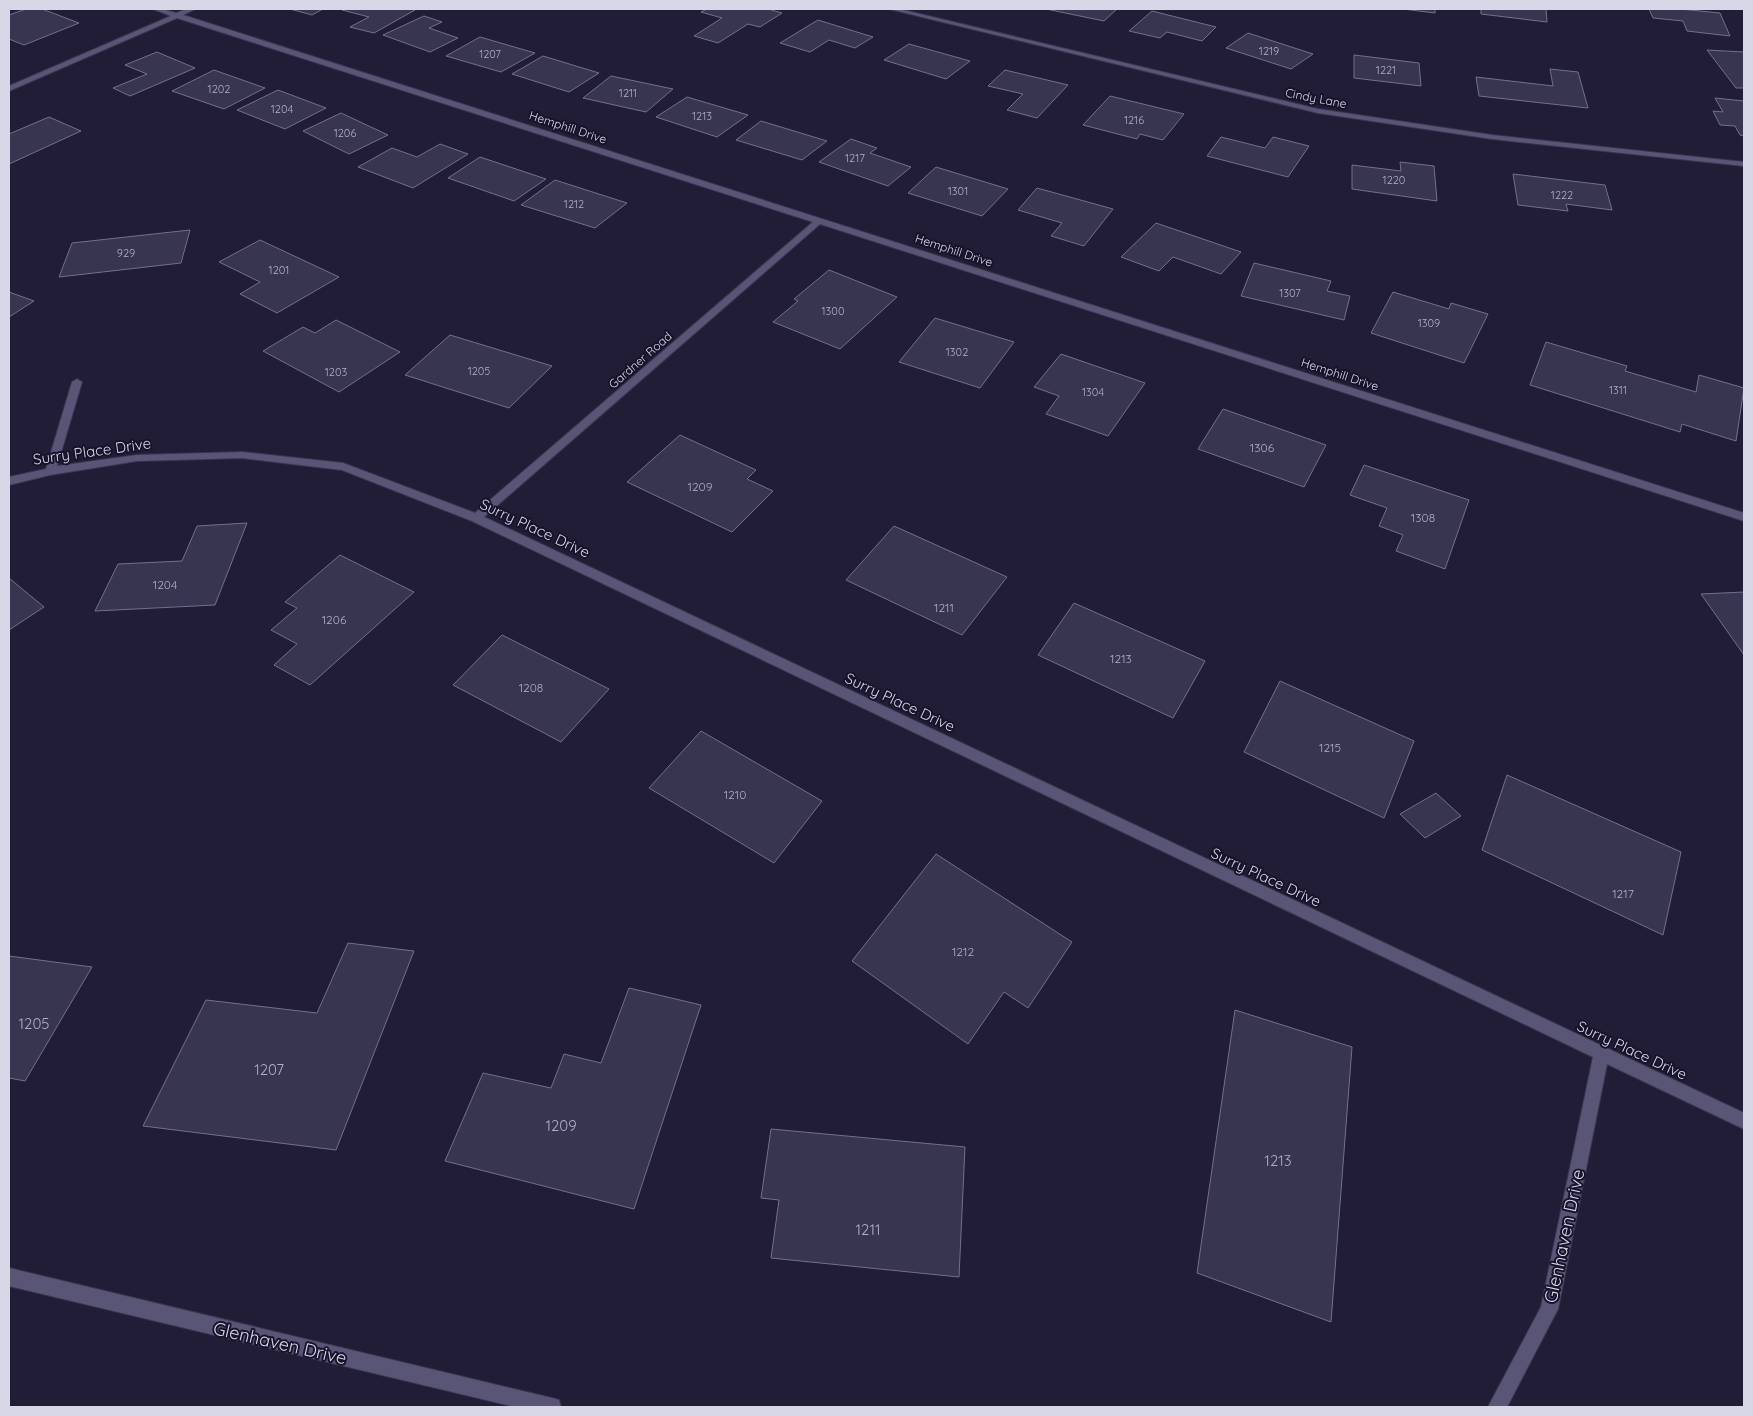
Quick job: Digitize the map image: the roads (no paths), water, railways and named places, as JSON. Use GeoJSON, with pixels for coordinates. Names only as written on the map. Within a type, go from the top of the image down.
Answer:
{"type":"FeatureCollection","features":[{"type":"Feature","properties":{"kind":"street","name":"Hemphill Drive"},"geometry":{"type":"LineString","coordinates":[[156,9],[1744,517]]}},
{"type":"Feature","properties":{"kind":"street"},"geometry":{"type":"LineString","coordinates":[[9,89],[192,9]]}},
{"type":"Feature","properties":{"kind":"street","name":"Cindy Lane"},"geometry":{"type":"LineString","coordinates":[[892,9],[1318,111],[1492,137],[1744,164]]}},
{"type":"Feature","properties":{"kind":"street","name":"Gardner Road"},"geometry":{"type":"LineString","coordinates":[[476,518],[820,220]]}},
{"type":"Feature","properties":{"kind":"street"},"geometry":{"type":"LineString","coordinates":[[50,471],[77,382]]}},
{"type":"Feature","properties":{"kind":"street","name":"Surry Place Drive"},"geometry":{"type":"LineString","coordinates":[[9,482],[50,471],[137,458],[242,455],[343,467],[476,518],[1744,1121]]}},
{"type":"Feature","properties":{"kind":"street","name":"Glenhaven Drive"},"geometry":{"type":"LineString","coordinates":[[1497,1407],[1549,1310],[1601,1054]]}},
{"type":"Feature","properties":{"kind":"street","name":"Glenhaven Drive"},"geometry":{"type":"LineString","coordinates":[[9,1277],[552,1407]]}}]}
